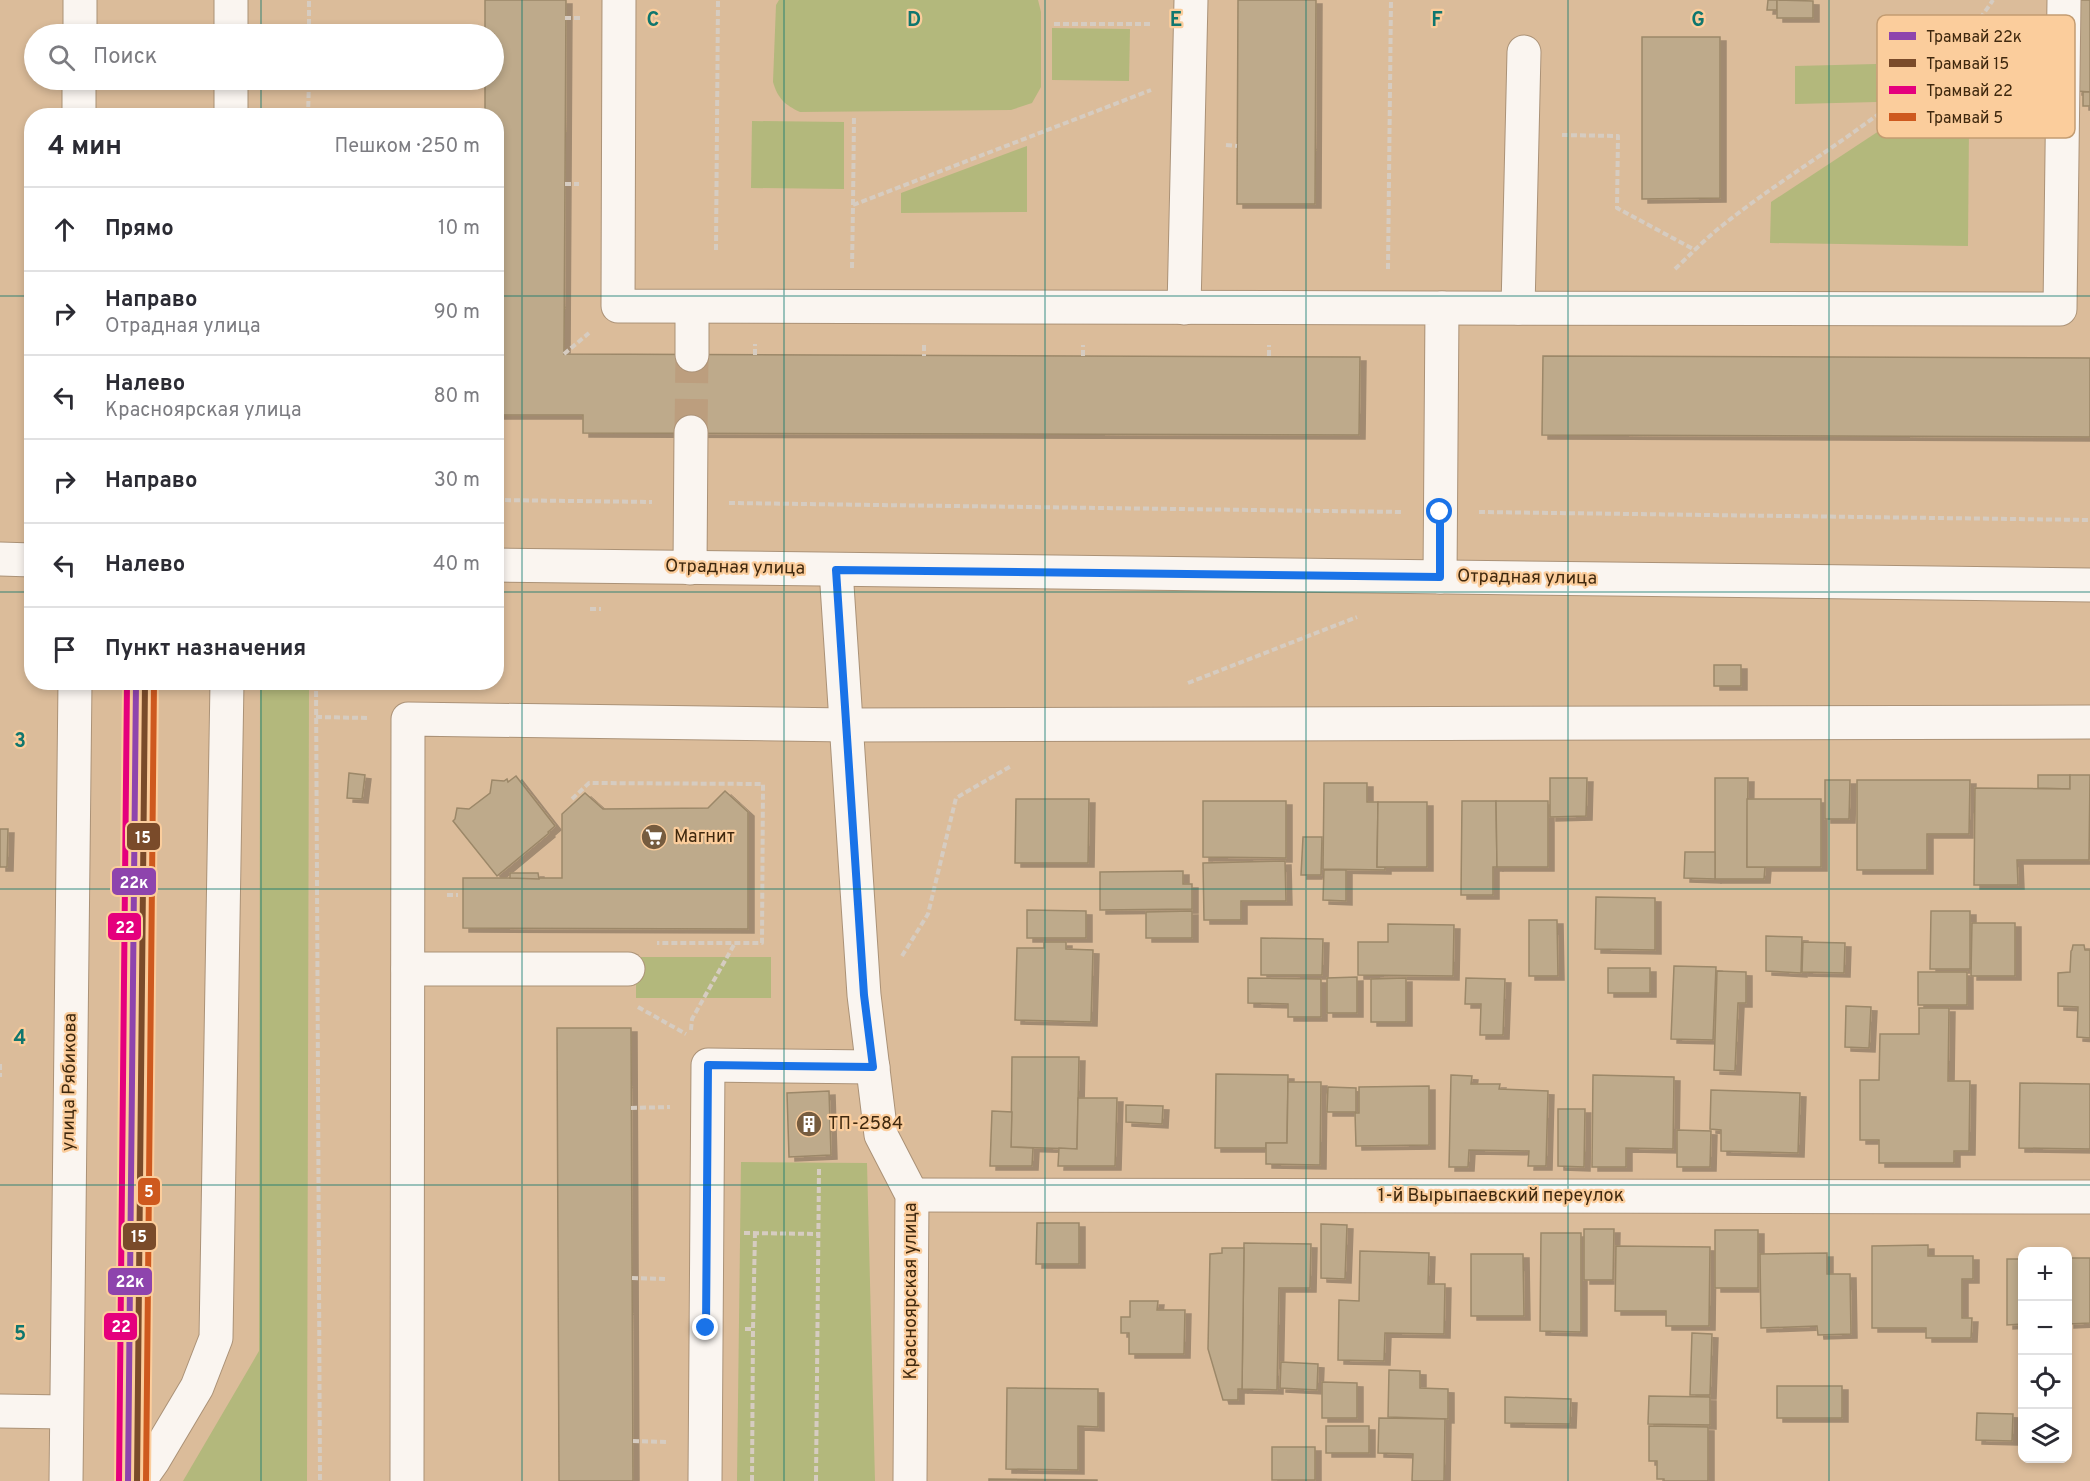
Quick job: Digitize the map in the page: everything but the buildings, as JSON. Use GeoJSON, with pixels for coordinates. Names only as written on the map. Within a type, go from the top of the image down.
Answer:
{"type":"FeatureCollection","features":[{"type":"Feature","properties":{"kind":"street"},"geometry":{"type":"LineString","coordinates":[[80,0],[80,24]]}},
{"type":"Feature","properties":{"kind":"street"},"geometry":{"type":"LineString","coordinates":[[231,0],[231,24]]}},
{"type":"Feature","properties":{"kind":"street"},"geometry":{"type":"LineString","coordinates":[[619,0],[618,306],[2060,309],[2062,138]]}},
{"type":"Feature","properties":{"kind":"street"},"geometry":{"type":"LineString","coordinates":[[2064,0],[2064,15]]}},
{"type":"Feature","properties":{"kind":"street"},"geometry":{"type":"LineString","coordinates":[[1184,308],[1190,12]]}},
{"type":"Feature","properties":{"kind":"street"},"geometry":{"type":"LineString","coordinates":[[1518,308],[1524,52]]}},
{"type":"Feature","properties":{"kind":"street"},"geometry":{"type":"LineString","coordinates":[[79,108],[80,90]]}},
{"type":"Feature","properties":{"kind":"street"},"geometry":{"type":"LineString","coordinates":[[231,90],[231,108]]}},
{"type":"Feature","properties":{"kind":"street"},"geometry":{"type":"LineString","coordinates":[[692,306],[692,355]]}},
{"type":"Feature","properties":{"kind":"street"},"geometry":{"type":"LineString","coordinates":[[1440,577],[1442,308]]}},
{"type":"Feature","properties":{"kind":"street"},"geometry":{"type":"LineString","coordinates":[[690,568],[692,432]]}},
{"type":"Feature","properties":{"kind":"street"},"geometry":{"type":"LineString","coordinates":[[0,559],[24,560]]}},
{"type":"Feature","properties":{"kind":"street","name":"Отрадная улица"},"geometry":{"type":"LineString","coordinates":[[504,565],[2090,585]]}},
{"type":"Feature","properties":{"kind":"street","name":"Красноярская улица"},"geometry":{"type":"LineString","coordinates":[[836,570],[864,995],[881,1135],[912,1195],[909,1481]]}},
{"type":"Feature","properties":{"kind":"street","name":"улица Рябикова"},"geometry":{"type":"LineString","coordinates":[[66,1481],[75,690]]}},
{"type":"Feature","properties":{"kind":"street"},"geometry":{"type":"LineString","coordinates":[[139,1481],[197,1387],[216,1338],[227,690]]}},
{"type":"Feature","properties":{"kind":"street"},"geometry":{"type":"LineString","coordinates":[[407,1481],[408,719],[847,725],[2090,722]]}},
{"type":"Feature","properties":{"kind":"street"},"geometry":{"type":"LineString","coordinates":[[408,969],[628,969]]}},
{"type":"Feature","properties":{"kind":"street"},"geometry":{"type":"LineString","coordinates":[[705,1481],[708,1065],[873,1067]]}},
{"type":"Feature","properties":{"kind":"street","name":"1-й Вырыпаевский переулок"},"geometry":{"type":"LineString","coordinates":[[912,1195],[2090,1197]]}},
{"type":"Feature","properties":{"kind":"street"},"geometry":{"type":"LineString","coordinates":[[0,1411],[65,1412]]}},
{"type":"Feature","properties":{"kind":"path"},"geometry":{"type":"LineString","coordinates":[[309,0],[309,24]]}},
{"type":"Feature","properties":{"kind":"path"},"geometry":{"type":"LineString","coordinates":[[716,250],[718,0]]}},
{"type":"Feature","properties":{"kind":"path"},"geometry":{"type":"LineString","coordinates":[[1387,308],[1392,0]]}},
{"type":"Feature","properties":{"kind":"path"},"geometry":{"type":"LineString","coordinates":[[1982,15],[1992,0]]}},
{"type":"Feature","properties":{"kind":"path"},"geometry":{"type":"LineString","coordinates":[[1054,24],[1190,12]]}},
{"type":"Feature","properties":{"kind":"path"},"geometry":{"type":"LineString","coordinates":[[853,205],[1189,75]]}},
{"type":"Feature","properties":{"kind":"path"},"geometry":{"type":"LineString","coordinates":[[308,108],[309,90]]}},
{"type":"Feature","properties":{"kind":"path"},"geometry":{"type":"LineString","coordinates":[[1633,308],[1722,225],[1877,115]]}},
{"type":"Feature","properties":{"kind":"path"},"geometry":{"type":"LineString","coordinates":[[852,307],[854,117]]}},
{"type":"Feature","properties":{"kind":"path"},"geometry":{"type":"LineString","coordinates":[[1522,135],[1618,136],[1617,208],[1695,250]]}},
{"type":"Feature","properties":{"kind":"path"},"geometry":{"type":"LineString","coordinates":[[564,354],[597,326]]}},
{"type":"Feature","properties":{"kind":"path"},"geometry":{"type":"LineString","coordinates":[[504,500],[2090,520]]}},
{"type":"Feature","properties":{"kind":"path"},"geometry":{"type":"LineString","coordinates":[[316,690],[321,1481]]}},
{"type":"Feature","properties":{"kind":"path"},"geometry":{"type":"LineString","coordinates":[[316,717],[408,719]]}},
{"type":"Feature","properties":{"kind":"path"},"geometry":{"type":"LineString","coordinates":[[572,799],[588,783],[763,784],[762,943],[629,943],[628,969]]}},
{"type":"Feature","properties":{"kind":"path"},"geometry":{"type":"LineString","coordinates":[[631,1003],[691,1036],[692,1019],[735,943]]}},
{"type":"Feature","properties":{"kind":"path"},"geometry":{"type":"LineString","coordinates":[[0,1065],[0,1077]]}},
{"type":"Feature","properties":{"kind":"path"},"geometry":{"type":"LineString","coordinates":[[631,1108],[679,1107]]}},
{"type":"Feature","properties":{"kind":"path"},"geometry":{"type":"LineString","coordinates":[[816,1481],[819,1169]]}},
{"type":"Feature","properties":{"kind":"path"},"geometry":{"type":"LineString","coordinates":[[708,1233],[819,1234]]}},
{"type":"Feature","properties":{"kind":"path"},"geometry":{"type":"LineString","coordinates":[[632,1278],[678,1279]]}},
{"type":"Feature","properties":{"kind":"path"},"geometry":{"type":"LineString","coordinates":[[752,1481],[753,1329]]}},
{"type":"Feature","properties":{"kind":"path"},"geometry":{"type":"LineString","coordinates":[[633,1441],[678,1442]]}},
{"type":"Feature","properties":{"kind":"green space"},"geometry":{"type":"Polygon","coordinates":[[[779,0],[1038,0],[1041,12],[1041,87],[1032,103],[1011,110],[800,112],[783,101],[773,82],[776,5],[779,0]]]}},
{"type":"Feature","properties":{"kind":"green space"},"geometry":{"type":"Polygon","coordinates":[[[1052,28],[1130,29],[1129,81],[1052,80],[1052,28]]]}},
{"type":"Feature","properties":{"kind":"green space"},"geometry":{"type":"Polygon","coordinates":[[[1876,64],[1877,102],[1795,104],[1795,66],[1876,64]]]}},
{"type":"Feature","properties":{"kind":"green space"},"geometry":{"type":"Polygon","coordinates":[[[752,121],[844,122],[844,189],[751,188],[752,121]]]}},
{"type":"Feature","properties":{"kind":"green space"},"geometry":{"type":"Polygon","coordinates":[[[1877,132],[1877,138],[1969,138],[1968,246],[1770,243],[1771,202],[1877,132]]]}},
{"type":"Feature","properties":{"kind":"green space"},"geometry":{"type":"Polygon","coordinates":[[[1027,146],[1027,212],[901,213],[901,193],[1027,146]]]}},
{"type":"Feature","properties":{"kind":"green space"},"geometry":{"type":"Polygon","coordinates":[[[260,690],[309,690],[307,1481],[183,1481],[259,1351],[260,690]]]}},
{"type":"Feature","properties":{"kind":"green space"},"geometry":{"type":"Polygon","coordinates":[[[636,957],[771,957],[771,998],[636,998],[636,957]]]}},
{"type":"Feature","properties":{"kind":"green space"},"geometry":{"type":"Polygon","coordinates":[[[741,1162],[867,1163],[875,1481],[737,1481],[741,1162]]]}},
{"type":"Feature","properties":{"kind":"tunnel"},"geometry":{"type":"LineString","coordinates":[[691,432],[692,355]]}},
{"type":"Feature","properties":{"kind":"tram line","name":"22"},"geometry":{"type":"LineString","coordinates":[[119,1481],[127,690]]}},
{"type":"Feature","properties":{"kind":"tram line","name":"22к"},"geometry":{"type":"LineString","coordinates":[[128,1481],[136,690]]}},
{"type":"Feature","properties":{"kind":"tram line","name":"15"},"geometry":{"type":"LineString","coordinates":[[137,1481],[145,690]]}},
{"type":"Feature","properties":{"kind":"tram line","name":"5"},"geometry":{"type":"LineString","coordinates":[[146,1481],[154,690]]}},
{"type":"Feature","properties":{"kind":"place","name":"Магнит"},"geometry":{"type":"Point","coordinates":[654,837]}},
{"type":"Feature","properties":{"kind":"place","name":"ТП-2584"},"geometry":{"type":"Point","coordinates":[809,1124]}},
{"type":"Feature","properties":{"kind":"route"},"geometry":{"type":"LineString","coordinates":[[706,1328],[708,1065],[873,1067],[864,995],[836,570],[1440,577],[1440,512]]}}]}
